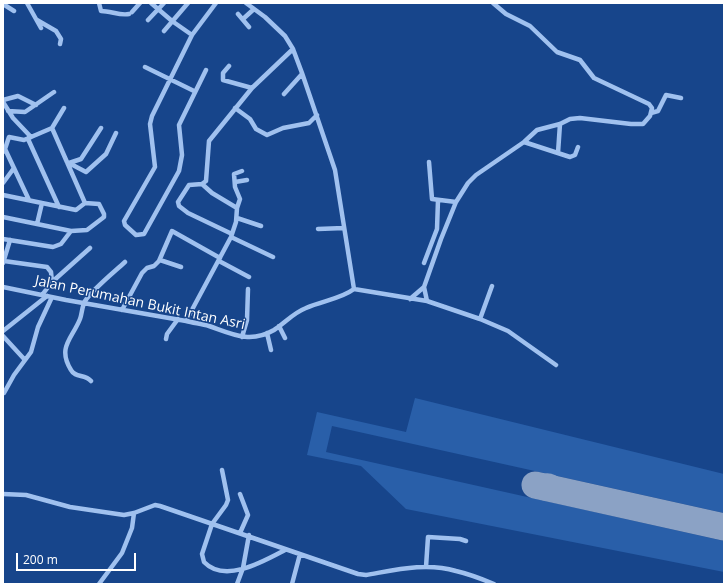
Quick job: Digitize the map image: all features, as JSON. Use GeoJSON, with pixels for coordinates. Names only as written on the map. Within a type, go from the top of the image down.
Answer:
{"type":"FeatureCollection","features":[{"type":"Feature","properties":{"kind":"street"},"geometry":{"type":"LineString","coordinates":[[27,3],[41,28]]}},
{"type":"Feature","properties":{"kind":"street"},"geometry":{"type":"LineString","coordinates":[[99,3],[101,11],[111,11],[122,14],[131,13],[140,3]]}},
{"type":"Feature","properties":{"kind":"street"},"geometry":{"type":"LineString","coordinates":[[151,3],[172,21],[192,35]]}},
{"type":"Feature","properties":{"kind":"street"},"geometry":{"type":"LineString","coordinates":[[148,20],[164,3]]}},
{"type":"Feature","properties":{"kind":"street"},"geometry":{"type":"LineString","coordinates":[[164,30],[188,3]]}},
{"type":"Feature","properties":{"kind":"street"},"geometry":{"type":"LineString","coordinates":[[206,70],[194,91],[179,125],[182,155],[179,171],[145,233],[142,236],[136,235],[125,225],[124,221],[155,167],[151,120],[169,79],[192,35],[216,3]]}},
{"type":"Feature","properties":{"kind":"street"},"geometry":{"type":"LineString","coordinates":[[246,3],[281,31],[293,49],[335,170],[354,289],[426,301],[480,319],[508,331],[556,365]]}},
{"type":"Feature","properties":{"kind":"street"},"geometry":{"type":"LineString","coordinates":[[426,301],[424,287],[441,239],[463,189],[476,175],[524,142],[537,130],[560,124],[570,119],[580,118],[643,124],[651,113],[652,108],[649,104],[594,78],[580,60],[557,52],[530,26],[506,14],[493,3]]}},
{"type":"Feature","properties":{"kind":"street"},"geometry":{"type":"LineString","coordinates":[[3,4],[14,11]]}},
{"type":"Feature","properties":{"kind":"street"},"geometry":{"type":"LineString","coordinates":[[243,19],[254,9]]}},
{"type":"Feature","properties":{"kind":"street"},"geometry":{"type":"LineString","coordinates":[[238,14],[249,27]]}},
{"type":"Feature","properties":{"kind":"street"},"geometry":{"type":"LineString","coordinates":[[36,20],[56,31],[61,39],[60,44]]}},
{"type":"Feature","properties":{"kind":"street"},"geometry":{"type":"LineString","coordinates":[[273,257],[188,213],[179,206],[178,202],[188,186],[202,184],[206,181],[207,148],[209,141],[252,88],[293,49]]}},
{"type":"Feature","properties":{"kind":"street"},"geometry":{"type":"LineString","coordinates":[[229,66],[223,73],[223,80],[252,88]]}},
{"type":"Feature","properties":{"kind":"street"},"geometry":{"type":"LineString","coordinates":[[145,67],[194,91]]}},
{"type":"Feature","properties":{"kind":"street"},"geometry":{"type":"LineString","coordinates":[[284,94],[302,74]]}},
{"type":"Feature","properties":{"kind":"street"},"geometry":{"type":"LineString","coordinates":[[8,111],[22,113],[54,92]]}},
{"type":"Feature","properties":{"kind":"street"},"geometry":{"type":"LineString","coordinates":[[651,113],[658,111],[666,95],[681,98]]}},
{"type":"Feature","properties":{"kind":"street"},"geometry":{"type":"LineString","coordinates":[[36,105],[18,96],[3,101],[8,111],[30,138],[59,207]]}},
{"type":"Feature","properties":{"kind":"street"},"geometry":{"type":"LineString","coordinates":[[29,200],[4,150],[9,137],[21,140],[30,138],[52,128],[64,108]]}},
{"type":"Feature","properties":{"kind":"street"},"geometry":{"type":"LineString","coordinates":[[235,108],[250,119],[256,129],[267,135],[283,128],[308,123],[317,115]]}},
{"type":"Feature","properties":{"kind":"street"},"geometry":{"type":"LineString","coordinates":[[558,153],[560,124]]}},
{"type":"Feature","properties":{"kind":"street"},"geometry":{"type":"LineString","coordinates":[[52,128],[86,202]]}},
{"type":"Feature","properties":{"kind":"street"},"geometry":{"type":"LineString","coordinates":[[68,163],[81,159],[101,128]]}},
{"type":"Feature","properties":{"kind":"street"},"geometry":{"type":"LineString","coordinates":[[68,163],[82,172],[87,172],[106,153],[116,133]]}},
{"type":"Feature","properties":{"kind":"street"},"geometry":{"type":"LineString","coordinates":[[524,142],[558,153],[573,156],[578,147]]}},
{"type":"Feature","properties":{"kind":"street"},"geometry":{"type":"LineString","coordinates":[[429,162],[431,196],[434,200],[456,202]]}},
{"type":"Feature","properties":{"kind":"street"},"geometry":{"type":"LineString","coordinates":[[3,183],[14,168]]}},
{"type":"Feature","properties":{"kind":"street"},"geometry":{"type":"LineString","coordinates":[[186,321],[220,260],[231,235],[237,218],[237,208],[240,197],[234,182],[235,173],[242,171]]}},
{"type":"Feature","properties":{"kind":"street"},"geometry":{"type":"LineString","coordinates":[[234,182],[247,180]]}},
{"type":"Feature","properties":{"kind":"street"},"geometry":{"type":"LineString","coordinates":[[202,184],[214,195],[237,208]]}},
{"type":"Feature","properties":{"kind":"street"},"geometry":{"type":"LineString","coordinates":[[3,195],[77,210],[86,202]]}},
{"type":"Feature","properties":{"kind":"street"},"geometry":{"type":"LineString","coordinates":[[424,263],[435,237],[439,220],[438,200]]}},
{"type":"Feature","properties":{"kind":"street"},"geometry":{"type":"LineString","coordinates":[[3,217],[71,231],[87,230],[104,218],[104,214],[99,204],[86,202]]}},
{"type":"Feature","properties":{"kind":"street"},"geometry":{"type":"LineString","coordinates":[[37,224],[42,203]]}},
{"type":"Feature","properties":{"kind":"street"},"geometry":{"type":"LineString","coordinates":[[237,218],[261,226]]}},
{"type":"Feature","properties":{"kind":"street"},"geometry":{"type":"LineString","coordinates":[[318,229],[344,228]]}},
{"type":"Feature","properties":{"kind":"street"},"geometry":{"type":"LineString","coordinates":[[3,239],[53,247],[64,241],[71,231]]}},
{"type":"Feature","properties":{"kind":"street"},"geometry":{"type":"LineString","coordinates":[[122,310],[142,273],[160,260],[172,231],[249,277]]}},
{"type":"Feature","properties":{"kind":"street"},"geometry":{"type":"LineString","coordinates":[[435,237],[441,239]]}},
{"type":"Feature","properties":{"kind":"street"},"geometry":{"type":"LineString","coordinates":[[10,240],[3,262],[46,268],[51,272],[52,282]]}},
{"type":"Feature","properties":{"kind":"street"},"geometry":{"type":"LineString","coordinates":[[42,295],[52,282],[90,248]]}},
{"type":"Feature","properties":{"kind":"street"},"geometry":{"type":"LineString","coordinates":[[160,260],[181,267]]}},
{"type":"Feature","properties":{"kind":"street"},"geometry":{"type":"LineString","coordinates":[[91,381],[86,376],[73,373],[67,363],[66,345],[79,322],[84,302],[125,262]]}},
{"type":"Feature","properties":{"kind":"street"},"geometry":{"type":"LineString","coordinates":[[480,319],[492,286]]}},
{"type":"Feature","properties":{"kind":"street","name":"Jalan Perumahan Bukit Intan Asri"},"geometry":{"type":"LineString","coordinates":[[3,287],[50,297],[178,319],[204,325],[233,336],[242,337],[267,333],[300,310],[318,302],[348,293],[354,289]]}},
{"type":"Feature","properties":{"kind":"street"},"geometry":{"type":"LineString","coordinates":[[410,299],[424,287]]}},
{"type":"Feature","properties":{"kind":"street"},"geometry":{"type":"LineString","coordinates":[[242,337],[247,320],[248,289]]}},
{"type":"Feature","properties":{"kind":"street"},"geometry":{"type":"LineString","coordinates":[[3,331],[50,297]]}},
{"type":"Feature","properties":{"kind":"street"},"geometry":{"type":"LineString","coordinates":[[4,393],[14,375],[33,348],[38,327],[50,297]]}},
{"type":"Feature","properties":{"kind":"street"},"geometry":{"type":"LineString","coordinates":[[166,339],[167,334],[178,319]]}},
{"type":"Feature","properties":{"kind":"street"},"geometry":{"type":"LineString","coordinates":[[279,326],[285,338]]}},
{"type":"Feature","properties":{"kind":"street"},"geometry":{"type":"LineString","coordinates":[[267,333],[271,350]]}},
{"type":"Feature","properties":{"kind":"street"},"geometry":{"type":"LineString","coordinates":[[3,336],[25,360]]}},
{"type":"Feature","properties":{"kind":"street"},"geometry":{"type":"LineString","coordinates":[[222,470],[228,500],[226,506],[212,524],[203,550],[202,560],[207,565],[220,570],[243,568],[264,562],[285,550]]}},
{"type":"Feature","properties":{"kind":"street"},"geometry":{"type":"LineString","coordinates":[[3,494],[26,495],[70,506],[124,515],[134,514],[155,505],[248,535],[285,550],[358,574],[366,575],[426,567],[455,570],[494,584]]}},
{"type":"Feature","properties":{"kind":"street"},"geometry":{"type":"LineString","coordinates":[[240,494],[248,515],[240,533]]}},
{"type":"Feature","properties":{"kind":"street"},"geometry":{"type":"LineString","coordinates":[[99,584],[122,553],[132,528],[134,514]]}},
{"type":"Feature","properties":{"kind":"street"},"geometry":{"type":"LineString","coordinates":[[237,584],[243,568],[248,535]]}},
{"type":"Feature","properties":{"kind":"street"},"geometry":{"type":"LineString","coordinates":[[426,567],[428,537],[460,539],[466,541]]}},
{"type":"Feature","properties":{"kind":"street"},"geometry":{"type":"LineString","coordinates":[[292,584],[300,554]]}},
{"type":"Feature","properties":{"kind":"shaded area"},"geometry":{"type":"Polygon","coordinates":[[[415,398],[724,474],[724,513],[332,426],[326,452],[724,541],[724,572],[406,509],[361,466],[307,455],[317,412],[406,432],[415,398]]]}},
{"type":"Feature","properties":{"kind":"taxiway"},"geometry":{"type":"LineString","coordinates":[[570,493],[550,479],[542,480],[539,486],[544,495],[576,494]]}},
{"type":"Feature","properties":{"kind":"runway"},"geometry":{"type":"LineString","coordinates":[[535,485],[724,527]]}}]}
